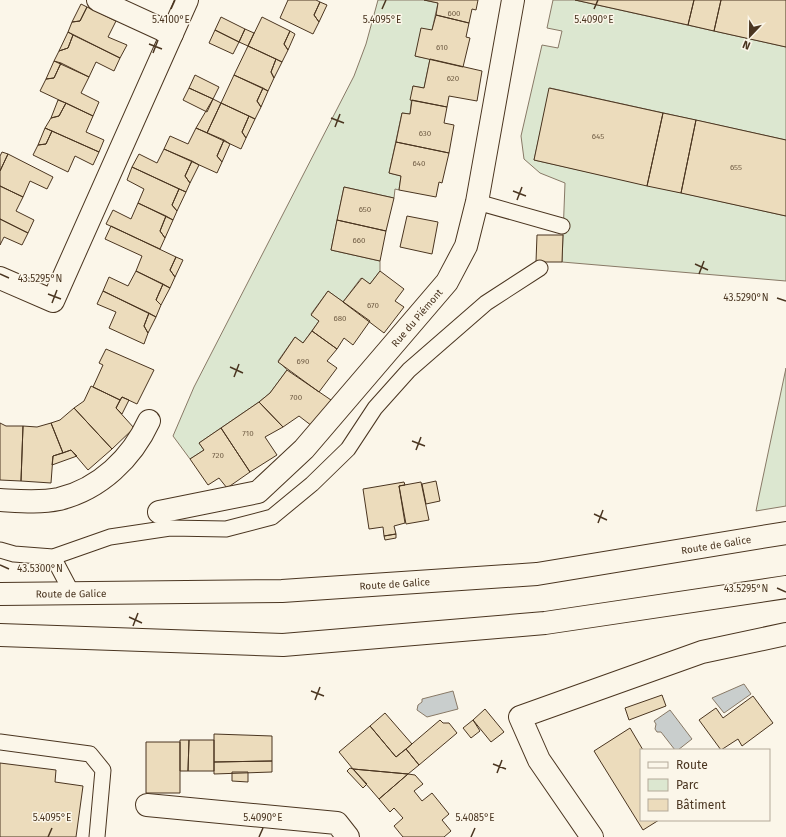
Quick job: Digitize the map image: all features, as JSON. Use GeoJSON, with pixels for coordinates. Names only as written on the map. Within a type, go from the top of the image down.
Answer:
{"type":"FeatureCollection","features":[{"type":"Feature","properties":{"kind":"street"},"geometry":{"type":"LineString","coordinates":[[98,0],[172,34]]}},
{"type":"Feature","properties":{"kind":"street"},"geometry":{"type":"LineString","coordinates":[[0,278],[53,301],[188,0]]}},
{"type":"Feature","properties":{"kind":"street","name":"Rue du Piémont"},"geometry":{"type":"LineString","coordinates":[[159,512],[258,492],[304,449],[447,282],[466,246],[477,202],[513,0]]}},
{"type":"Feature","properties":{"kind":"street"},"geometry":{"type":"LineString","coordinates":[[0,500],[29,502],[59,499],[90,486],[122,463],[142,438],[149,421]]}},
{"type":"Feature","properties":{"kind":"street","name":"Route de Galice"},"geometry":{"type":"LineString","coordinates":[[0,594],[282,591],[537,574],[786,533]]}},
{"type":"Feature","properties":{"kind":"street"},"geometry":{"type":"LineString","coordinates":[[0,635],[283,645],[545,623],[786,587]]}},
{"type":"Feature","properties":{"kind":"street"},"geometry":{"type":"LineString","coordinates":[[592,837],[539,760],[520,717],[702,652],[786,634]]}},
{"type":"Feature","properties":{"kind":"street"},"geometry":{"type":"LineString","coordinates":[[147,805],[337,823],[348,837]]}},
{"type":"Feature","properties":{"kind":"lane"},"geometry":{"type":"LineString","coordinates":[[477,202],[562,226]]}},
{"type":"Feature","properties":{"kind":"lane"},"geometry":{"type":"LineString","coordinates":[[0,550],[14,554],[53,557],[110,537],[170,528],[226,529],[272,517],[312,484],[348,449],[375,408],[409,370],[486,303],[540,268]]}},
{"type":"Feature","properties":{"kind":"lane"},"geometry":{"type":"LineString","coordinates":[[53,557],[72,593]]}},
{"type":"Feature","properties":{"kind":"lane"},"geometry":{"type":"LineString","coordinates":[[0,742],[90,754],[103,770],[97,837]]}},
{"type":"Feature","properties":{"kind":"green space"},"geometry":{"type":"Polygon","coordinates":[[[378,0],[424,0],[438,3],[432,30],[415,56],[430,59],[424,88],[413,86],[410,114],[402,113],[389,173],[401,176],[399,190],[395,189],[394,198],[344,187],[331,250],[380,261],[380,271],[370,284],[361,278],[343,302],[328,291],[311,314],[319,321],[303,343],[295,337],[278,361],[287,370],[270,393],[199,443],[204,450],[190,459],[173,436],[194,387],[354,76],[366,44],[378,0]]]}},
{"type":"Feature","properties":{"kind":"green space"},"geometry":{"type":"Polygon","coordinates":[[[553,0],[575,0],[786,47],[786,140],[550,88],[534,160],[786,216],[786,281],[562,262],[565,183],[540,173],[524,159],[521,136],[542,45],[558,48],[562,31],[547,28],[553,0]]]}},
{"type":"Feature","properties":{"kind":"green space"},"geometry":{"type":"Polygon","coordinates":[[[786,368],[786,506],[756,511],[759,496],[786,368]]]}},
{"type":"Feature","properties":{"kind":"shaded area"},"geometry":{"type":"Polygon","coordinates":[[[744,684],[751,694],[724,713],[712,698],[744,684]]]}},
{"type":"Feature","properties":{"kind":"shaded area"},"geometry":{"type":"Polygon","coordinates":[[[453,691],[458,709],[427,717],[417,710],[418,705],[422,702],[422,699],[453,691]]]}},
{"type":"Feature","properties":{"kind":"shaded area"},"geometry":{"type":"Polygon","coordinates":[[[670,710],[692,739],[679,749],[674,749],[661,732],[657,732],[654,721],[670,710]]]}},
{"type":"Feature","properties":{"kind":"building"},"geometry":{"type":"Polygon","coordinates":[[[288,0],[316,0],[320,2],[314,15],[319,22],[313,34],[280,18],[288,0]]]}},
{"type":"Feature","properties":{"kind":"building"},"geometry":{"type":"Polygon","coordinates":[[[424,0],[478,0],[476,10],[472,9],[469,23],[436,15],[438,3],[424,0]]]}},
{"type":"Feature","properties":{"kind":"building"},"geometry":{"type":"Polygon","coordinates":[[[575,0],[694,0],[688,25],[575,0]]]}},
{"type":"Feature","properties":{"kind":"building"},"geometry":{"type":"Polygon","coordinates":[[[694,0],[721,0],[714,31],[688,25],[694,0]]]}},
{"type":"Feature","properties":{"kind":"building"},"geometry":{"type":"Polygon","coordinates":[[[721,0],[786,0],[786,47],[714,31],[721,0]]]}},
{"type":"Feature","properties":{"kind":"building"},"geometry":{"type":"Polygon","coordinates":[[[320,2],[327,5],[319,22],[314,15],[320,2]]]}},
{"type":"Feature","properties":{"kind":"building"},"geometry":{"type":"Polygon","coordinates":[[[81,4],[87,7],[80,21],[72,22],[81,4]]]}},
{"type":"Feature","properties":{"kind":"building"},"geometry":{"type":"Polygon","coordinates":[[[87,7],[116,21],[108,37],[127,45],[120,58],[68,32],[72,22],[80,21],[87,7]]]}},
{"type":"Feature","properties":{"kind":"building"},"geometry":{"type":"Polygon","coordinates":[[[436,15],[469,23],[466,37],[470,38],[463,67],[415,56],[421,28],[432,30],[436,15]]]}},
{"type":"Feature","properties":{"kind":"building"},"geometry":{"type":"Polygon","coordinates":[[[221,17],[245,29],[239,42],[215,30],[221,17]]]}},
{"type":"Feature","properties":{"kind":"building"},"geometry":{"type":"Polygon","coordinates":[[[262,17],[290,31],[284,44],[288,50],[282,62],[248,46],[262,17]]]}},
{"type":"Feature","properties":{"kind":"building"},"geometry":{"type":"Polygon","coordinates":[[[245,29],[254,33],[248,46],[239,42],[245,29]]]}},
{"type":"Feature","properties":{"kind":"building"},"geometry":{"type":"Polygon","coordinates":[[[215,30],[239,42],[233,54],[209,43],[215,30]]]}},
{"type":"Feature","properties":{"kind":"building"},"geometry":{"type":"Polygon","coordinates":[[[290,31],[295,34],[288,50],[284,44],[290,31]]]}},
{"type":"Feature","properties":{"kind":"building"},"geometry":{"type":"Polygon","coordinates":[[[68,32],[73,35],[68,48],[59,51],[68,32]]]}},
{"type":"Feature","properties":{"kind":"building"},"geometry":{"type":"Polygon","coordinates":[[[73,35],[120,58],[114,71],[96,62],[89,77],[54,61],[59,51],[68,48],[73,35]]]}},
{"type":"Feature","properties":{"kind":"building"},"geometry":{"type":"Polygon","coordinates":[[[248,46],[276,59],[271,72],[274,78],[268,91],[234,75],[248,46]]]}},
{"type":"Feature","properties":{"kind":"building"},"geometry":{"type":"Polygon","coordinates":[[[276,59],[282,62],[274,78],[271,72],[276,59]]]}},
{"type":"Feature","properties":{"kind":"building"},"geometry":{"type":"Polygon","coordinates":[[[430,59],[482,71],[477,101],[449,96],[447,107],[410,100],[413,86],[424,88],[430,59]]]}},
{"type":"Feature","properties":{"kind":"building"},"geometry":{"type":"Polygon","coordinates":[[[54,61],[61,63],[54,78],[46,79],[54,61]]]}},
{"type":"Feature","properties":{"kind":"building"},"geometry":{"type":"Polygon","coordinates":[[[61,63],[89,77],[81,93],[99,102],[93,116],[40,91],[46,79],[54,78],[61,63]]]}},
{"type":"Feature","properties":{"kind":"building"},"geometry":{"type":"Polygon","coordinates":[[[195,75],[219,87],[213,99],[189,88],[195,75]]]}},
{"type":"Feature","properties":{"kind":"building"},"geometry":{"type":"Polygon","coordinates":[[[234,75],[263,88],[257,101],[261,107],[255,119],[221,103],[234,75]]]}},
{"type":"Feature","properties":{"kind":"building"},"geometry":{"type":"Polygon","coordinates":[[[189,88],[213,99],[207,112],[183,100],[189,88]]]}},
{"type":"Feature","properties":{"kind":"building"},"geometry":{"type":"Polygon","coordinates":[[[263,88],[268,91],[261,107],[257,101],[263,88]]]}},
{"type":"Feature","properties":{"kind":"building"},"geometry":{"type":"Polygon","coordinates":[[[549,88],[663,113],[647,186],[534,160],[549,88]]]}},
{"type":"Feature","properties":{"kind":"building"},"geometry":{"type":"Polygon","coordinates":[[[213,99],[221,103],[207,133],[196,128],[213,99]]]}},
{"type":"Feature","properties":{"kind":"building"},"geometry":{"type":"Polygon","coordinates":[[[58,100],[66,103],[59,116],[51,118],[58,100]]]}},
{"type":"Feature","properties":{"kind":"building"},"geometry":{"type":"Polygon","coordinates":[[[412,100],[447,107],[444,123],[454,125],[449,153],[396,142],[402,113],[410,114],[412,100]]]}},
{"type":"Feature","properties":{"kind":"building"},"geometry":{"type":"Polygon","coordinates":[[[66,103],[93,116],[86,132],[104,140],[99,152],[45,128],[51,118],[59,116],[66,103]]]}},
{"type":"Feature","properties":{"kind":"building"},"geometry":{"type":"Polygon","coordinates":[[[221,103],[249,116],[242,132],[246,138],[241,149],[207,133],[221,103]]]}},
{"type":"Feature","properties":{"kind":"building"},"geometry":{"type":"Polygon","coordinates":[[[663,113],[696,120],[681,193],[647,186],[663,113]]]}},
{"type":"Feature","properties":{"kind":"building"},"geometry":{"type":"Polygon","coordinates":[[[249,116],[255,119],[246,138],[242,132],[249,116]]]}},
{"type":"Feature","properties":{"kind":"building"},"geometry":{"type":"Polygon","coordinates":[[[696,120],[786,140],[786,216],[681,193],[696,120]]]}},
{"type":"Feature","properties":{"kind":"building"},"geometry":{"type":"Polygon","coordinates":[[[45,128],[52,131],[46,144],[38,145],[45,128]]]}},
{"type":"Feature","properties":{"kind":"building"},"geometry":{"type":"Polygon","coordinates":[[[196,128],[224,140],[217,156],[222,162],[217,173],[164,149],[170,136],[188,144],[196,128]]]}},
{"type":"Feature","properties":{"kind":"building"},"geometry":{"type":"Polygon","coordinates":[[[52,131],[99,152],[93,165],[75,156],[68,172],[33,155],[38,145],[46,144],[52,131]]]}},
{"type":"Feature","properties":{"kind":"building"},"geometry":{"type":"Polygon","coordinates":[[[224,140],[230,144],[222,162],[217,156],[224,140]]]}},
{"type":"Feature","properties":{"kind":"building"},"geometry":{"type":"Polygon","coordinates":[[[396,142],[449,153],[442,183],[439,182],[436,197],[399,190],[401,176],[389,173],[396,142]]]}},
{"type":"Feature","properties":{"kind":"building"},"geometry":{"type":"Polygon","coordinates":[[[164,149],[192,161],[185,176],[190,183],[186,192],[132,167],[139,154],[157,163],[164,149]]]}},
{"type":"Feature","properties":{"kind":"building"},"geometry":{"type":"Polygon","coordinates":[[[2,152],[8,154],[0,171],[0,156],[2,152]]]}},
{"type":"Feature","properties":{"kind":"building"},"geometry":{"type":"Polygon","coordinates":[[[8,154],[53,177],[47,189],[30,181],[23,197],[0,186],[0,171],[8,154]]]}},
{"type":"Feature","properties":{"kind":"building"},"geometry":{"type":"Polygon","coordinates":[[[192,161],[199,165],[190,183],[185,176],[192,161]]]}},
{"type":"Feature","properties":{"kind":"building"},"geometry":{"type":"Polygon","coordinates":[[[132,167],[179,189],[172,205],[177,211],[173,220],[138,203],[144,189],[127,180],[132,167]]]}},
{"type":"Feature","properties":{"kind":"building"},"geometry":{"type":"Polygon","coordinates":[[[0,186],[23,197],[16,211],[34,220],[28,233],[0,219],[0,186]]]}},
{"type":"Feature","properties":{"kind":"building"},"geometry":{"type":"Polygon","coordinates":[[[344,187],[394,198],[386,231],[337,220],[344,187]]]}},
{"type":"Feature","properties":{"kind":"building"},"geometry":{"type":"Polygon","coordinates":[[[179,189],[186,192],[177,211],[172,205],[179,189]]]}},
{"type":"Feature","properties":{"kind":"building"},"geometry":{"type":"Polygon","coordinates":[[[138,203],[166,216],[160,231],[165,238],[160,249],[106,224],[113,210],[131,219],[138,203]]]}},
{"type":"Feature","properties":{"kind":"building"},"geometry":{"type":"Polygon","coordinates":[[[166,216],[173,220],[165,238],[160,231],[166,216]]]}},
{"type":"Feature","properties":{"kind":"building"},"geometry":{"type":"Polygon","coordinates":[[[407,216],[438,222],[432,254],[400,247],[407,216]]]}},
{"type":"Feature","properties":{"kind":"building"},"geometry":{"type":"Polygon","coordinates":[[[0,219],[28,233],[22,245],[4,237],[0,245],[0,219]]]}},
{"type":"Feature","properties":{"kind":"building"},"geometry":{"type":"Polygon","coordinates":[[[337,220],[386,231],[380,261],[331,250],[337,220]]]}},
{"type":"Feature","properties":{"kind":"building"},"geometry":{"type":"Polygon","coordinates":[[[111,226],[176,257],[170,270],[175,277],[170,288],[136,271],[142,256],[105,239],[111,226]]]}},
{"type":"Feature","properties":{"kind":"building"},"geometry":{"type":"Polygon","coordinates":[[[537,235],[563,235],[562,262],[536,262],[537,235]]]}},
{"type":"Feature","properties":{"kind":"building"},"geometry":{"type":"Polygon","coordinates":[[[176,257],[183,260],[175,277],[170,270],[176,257]]]}},
{"type":"Feature","properties":{"kind":"building"},"geometry":{"type":"Polygon","coordinates":[[[136,271],[163,284],[156,300],[161,305],[156,317],[103,291],[109,277],[128,286],[136,271]]]}},
{"type":"Feature","properties":{"kind":"building"},"geometry":{"type":"Polygon","coordinates":[[[380,271],[404,289],[395,301],[404,307],[384,333],[343,302],[362,278],[370,284],[380,271]]]}},
{"type":"Feature","properties":{"kind":"building"},"geometry":{"type":"Polygon","coordinates":[[[163,284],[170,288],[161,305],[156,300],[163,284]]]}},
{"type":"Feature","properties":{"kind":"building"},"geometry":{"type":"Polygon","coordinates":[[[103,291],[149,313],[144,326],[148,333],[144,344],[109,328],[116,312],[97,304],[103,291]]]}},
{"type":"Feature","properties":{"kind":"building"},"geometry":{"type":"Polygon","coordinates":[[[328,291],[370,321],[353,345],[344,338],[337,349],[312,331],[319,321],[311,315],[328,291]]]}},
{"type":"Feature","properties":{"kind":"building"},"geometry":{"type":"Polygon","coordinates":[[[149,313],[156,317],[148,333],[144,326],[149,313]]]}},
{"type":"Feature","properties":{"kind":"building"},"geometry":{"type":"Polygon","coordinates":[[[312,331],[337,349],[327,361],[337,368],[319,392],[278,362],[295,337],[303,343],[312,331]]]}},
{"type":"Feature","properties":{"kind":"building"},"geometry":{"type":"Polygon","coordinates":[[[106,349],[154,370],[137,404],[122,397],[120,400],[93,387],[103,365],[99,363],[106,349]]]}},
{"type":"Feature","properties":{"kind":"building"},"geometry":{"type":"Polygon","coordinates":[[[287,370],[331,400],[312,426],[299,416],[283,427],[259,402],[270,393],[287,370]]]}},
{"type":"Feature","properties":{"kind":"building"},"geometry":{"type":"Polygon","coordinates":[[[91,386],[120,400],[116,408],[134,428],[112,449],[74,408],[84,401],[91,386]]]}},
{"type":"Feature","properties":{"kind":"building"},"geometry":{"type":"Polygon","coordinates":[[[122,397],[129,400],[122,414],[116,408],[122,397]]]}},
{"type":"Feature","properties":{"kind":"building"},"geometry":{"type":"Polygon","coordinates":[[[259,402],[283,427],[265,437],[277,455],[250,472],[221,428],[259,402]]]}},
{"type":"Feature","properties":{"kind":"building"},"geometry":{"type":"Polygon","coordinates":[[[74,408],[112,449],[88,470],[71,450],[63,453],[51,423],[60,420],[74,408]]]}},
{"type":"Feature","properties":{"kind":"building"},"geometry":{"type":"Polygon","coordinates":[[[0,423],[6,426],[23,426],[21,481],[0,480],[0,423]]]}},
{"type":"Feature","properties":{"kind":"building"},"geometry":{"type":"Polygon","coordinates":[[[51,423],[63,453],[53,456],[51,483],[21,481],[23,426],[37,427],[51,423]]]}},
{"type":"Feature","properties":{"kind":"building"},"geometry":{"type":"Polygon","coordinates":[[[221,428],[250,472],[227,488],[219,478],[208,485],[190,459],[204,450],[199,443],[221,428]]]}},
{"type":"Feature","properties":{"kind":"building"},"geometry":{"type":"Polygon","coordinates":[[[71,450],[77,456],[52,465],[53,456],[71,450]]]}},
{"type":"Feature","properties":{"kind":"building"},"geometry":{"type":"Polygon","coordinates":[[[436,481],[440,501],[426,504],[422,484],[436,481]]]}},
{"type":"Feature","properties":{"kind":"building"},"geometry":{"type":"Polygon","coordinates":[[[404,482],[405,485],[399,486],[405,523],[394,526],[396,534],[384,536],[383,527],[369,529],[363,489],[404,482]]]}},
{"type":"Feature","properties":{"kind":"building"},"geometry":{"type":"Polygon","coordinates":[[[421,482],[429,520],[406,524],[399,486],[421,482]]]}},
{"type":"Feature","properties":{"kind":"building"},"geometry":{"type":"Polygon","coordinates":[[[396,534],[396,538],[385,540],[384,536],[396,534]]]}},
{"type":"Feature","properties":{"kind":"building"},"geometry":{"type":"Polygon","coordinates":[[[662,695],[666,706],[629,720],[625,708],[662,695]]]}},
{"type":"Feature","properties":{"kind":"building"},"geometry":{"type":"Polygon","coordinates":[[[753,696],[773,723],[742,746],[738,739],[720,749],[699,720],[716,708],[723,718],[753,696]]]}},
{"type":"Feature","properties":{"kind":"building"},"geometry":{"type":"Polygon","coordinates":[[[485,709],[504,732],[491,742],[473,720],[485,709]]]}},
{"type":"Feature","properties":{"kind":"building"},"geometry":{"type":"Polygon","coordinates":[[[385,713],[412,744],[396,757],[370,726],[385,713]]]}},
{"type":"Feature","properties":{"kind":"building"},"geometry":{"type":"Polygon","coordinates":[[[440,720],[443,723],[449,723],[457,733],[419,765],[406,749],[440,720]]]}},
{"type":"Feature","properties":{"kind":"building"},"geometry":{"type":"Polygon","coordinates":[[[473,720],[480,731],[471,738],[463,728],[473,720]]]}},
{"type":"Feature","properties":{"kind":"building"},"geometry":{"type":"Polygon","coordinates":[[[370,726],[396,757],[406,749],[419,765],[408,774],[353,769],[339,752],[370,726]]]}},
{"type":"Feature","properties":{"kind":"building"},"geometry":{"type":"Polygon","coordinates":[[[630,728],[642,749],[640,749],[640,821],[657,821],[643,830],[594,751],[630,728]]]}},
{"type":"Feature","properties":{"kind":"building"},"geometry":{"type":"Polygon","coordinates":[[[214,734],[272,736],[272,761],[214,762],[214,734]]]}},
{"type":"Feature","properties":{"kind":"building"},"geometry":{"type":"Polygon","coordinates":[[[180,740],[189,740],[188,771],[180,771],[180,740]]]}},
{"type":"Feature","properties":{"kind":"building"},"geometry":{"type":"Polygon","coordinates":[[[189,740],[214,740],[214,771],[188,771],[189,740]]]}},
{"type":"Feature","properties":{"kind":"building"},"geometry":{"type":"Polygon","coordinates":[[[146,742],[180,742],[180,793],[146,793],[146,742]]]}},
{"type":"Feature","properties":{"kind":"building"},"geometry":{"type":"Polygon","coordinates":[[[272,761],[272,772],[214,774],[214,762],[272,761]]]}},
{"type":"Feature","properties":{"kind":"building"},"geometry":{"type":"Polygon","coordinates":[[[0,763],[56,770],[55,782],[83,786],[76,837],[0,837],[0,763]]]}},
{"type":"Feature","properties":{"kind":"building"},"geometry":{"type":"Polygon","coordinates":[[[350,768],[353,769],[367,784],[363,788],[347,771],[350,768]]]}},
{"type":"Feature","properties":{"kind":"building"},"geometry":{"type":"Polygon","coordinates":[[[353,769],[408,774],[379,799],[353,769]]]}},
{"type":"Feature","properties":{"kind":"building"},"geometry":{"type":"Polygon","coordinates":[[[232,772],[248,772],[248,782],[232,781],[232,772]]]}},
{"type":"Feature","properties":{"kind":"building"},"geometry":{"type":"Polygon","coordinates":[[[408,774],[415,775],[423,784],[414,791],[422,801],[432,793],[449,814],[442,820],[451,831],[444,837],[403,837],[394,826],[403,818],[394,808],[390,812],[379,799],[408,774]]]}}]}
